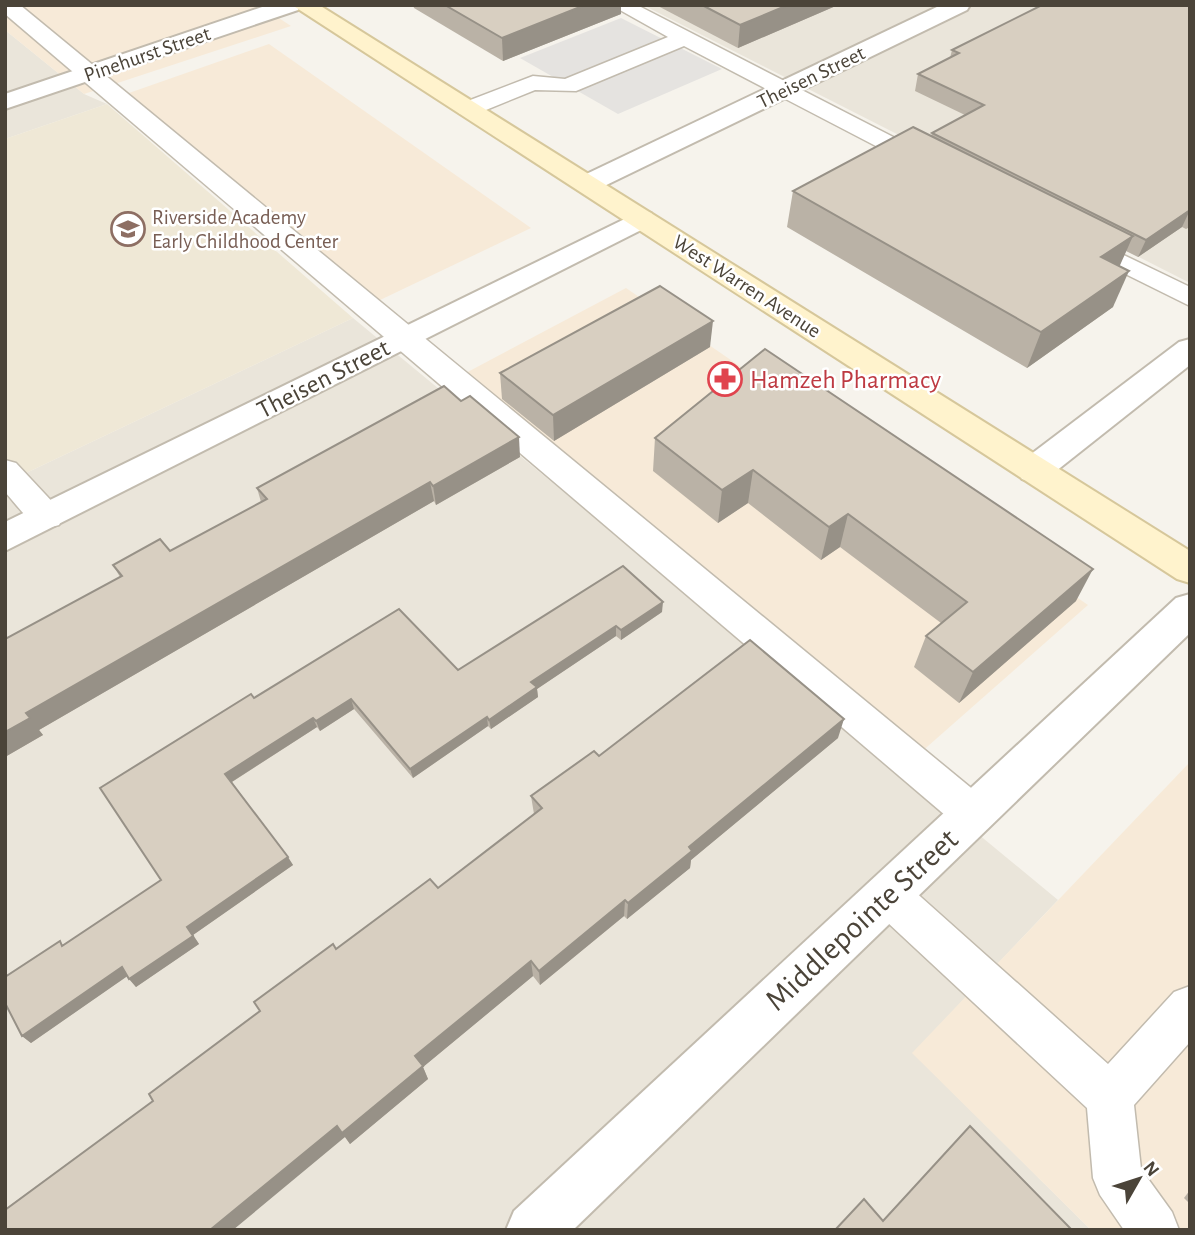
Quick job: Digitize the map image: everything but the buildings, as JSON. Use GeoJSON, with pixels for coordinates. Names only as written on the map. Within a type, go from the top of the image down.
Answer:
{"type":"FeatureCollection","features":[{"type":"Feature","properties":{"kind":"main road","name":"West Warren Avenue"},"geometry":{"type":"LineString","coordinates":[[303,5],[1190,569]]}},
{"type":"Feature","properties":{"kind":"street","name":"Pinehurst Street"},"geometry":{"type":"LineString","coordinates":[[5,102],[290,5]]}},
{"type":"Feature","properties":{"kind":"street","name":"Theisen Street"},"geometry":{"type":"LineString","coordinates":[[587,184],[959,5]]}},
{"type":"Feature","properties":{"kind":"street","name":"Theisen Street"},"geometry":{"type":"LineString","coordinates":[[5,538],[642,219]]}},
{"type":"Feature","properties":{"kind":"street"},"geometry":{"type":"LineString","coordinates":[[1034,470],[1190,349]]}},
{"type":"Feature","properties":{"kind":"street","name":"Middlepointe Street"},"geometry":{"type":"LineString","coordinates":[[533,1230],[1190,609]]}},
{"type":"Feature","properties":{"kind":"lane"},"geometry":{"type":"LineString","coordinates":[[7,5],[973,814]]}},
{"type":"Feature","properties":{"kind":"lane"},"geometry":{"type":"LineString","coordinates":[[621,5],[948,174]]}},
{"type":"Feature","properties":{"kind":"lane"},"geometry":{"type":"LineString","coordinates":[[468,109],[533,83],[568,86],[684,38]]}},
{"type":"Feature","properties":{"kind":"lane"},"geometry":{"type":"LineString","coordinates":[[1057,230],[1190,298]]}},
{"type":"Feature","properties":{"kind":"lane"},"geometry":{"type":"LineString","coordinates":[[5,471],[47,517]]}},
{"type":"Feature","properties":{"kind":"lane"},"geometry":{"type":"LineString","coordinates":[[888,894],[1110,1097],[1116,1178],[1154,1230]]}},
{"type":"Feature","properties":{"kind":"lane"},"geometry":{"type":"LineString","coordinates":[[1110,1097],[1190,1008]]}},
{"type":"Feature","properties":{"kind":"shaded area"},"geometry":{"type":"Polygon","coordinates":[[[5,5],[259,5],[291,26],[84,94],[5,30],[5,5]]]}},
{"type":"Feature","properties":{"kind":"shaded area"},"geometry":{"type":"Polygon","coordinates":[[[643,5],[1190,5],[1190,283],[643,5]]]}},
{"type":"Feature","properties":{"kind":"shaded area"},"geometry":{"type":"Polygon","coordinates":[[[621,18],[722,69],[618,114],[520,58],[621,18]]]}},
{"type":"Feature","properties":{"kind":"shaded area"},"geometry":{"type":"Polygon","coordinates":[[[5,30],[84,94],[107,104],[5,139],[5,30]]]}},
{"type":"Feature","properties":{"kind":"shaded area"},"geometry":{"type":"Polygon","coordinates":[[[269,44],[531,228],[378,301],[129,93],[269,44]]]}},
{"type":"Feature","properties":{"kind":"shaded area","name":"Riverside Academy Early Childhood Center"},"geometry":{"type":"Polygon","coordinates":[[[107,104],[353,318],[5,483],[5,139],[107,104]]]}},
{"type":"Feature","properties":{"kind":"shaded area"},"geometry":{"type":"Polygon","coordinates":[[[626,288],[1088,605],[919,754],[462,375],[626,288]]]}},
{"type":"Feature","properties":{"kind":"shaded area"},"geometry":{"type":"Polygon","coordinates":[[[353,318],[1058,900],[913,1053],[1091,1230],[5,1230],[5,483],[353,318]]]}},
{"type":"Feature","properties":{"kind":"shaded area"},"geometry":{"type":"Polygon","coordinates":[[[1190,762],[1190,1230],[1091,1230],[912,1053],[1190,762]]]}},
{"type":"Feature","properties":{"kind":"place","name":"Riverside Academy Early Childhood Center"},"geometry":{"type":"Point","coordinates":[128,229]}},
{"type":"Feature","properties":{"kind":"place","name":"Hamzeh Pharmacy"},"geometry":{"type":"Point","coordinates":[725,379]}}]}
